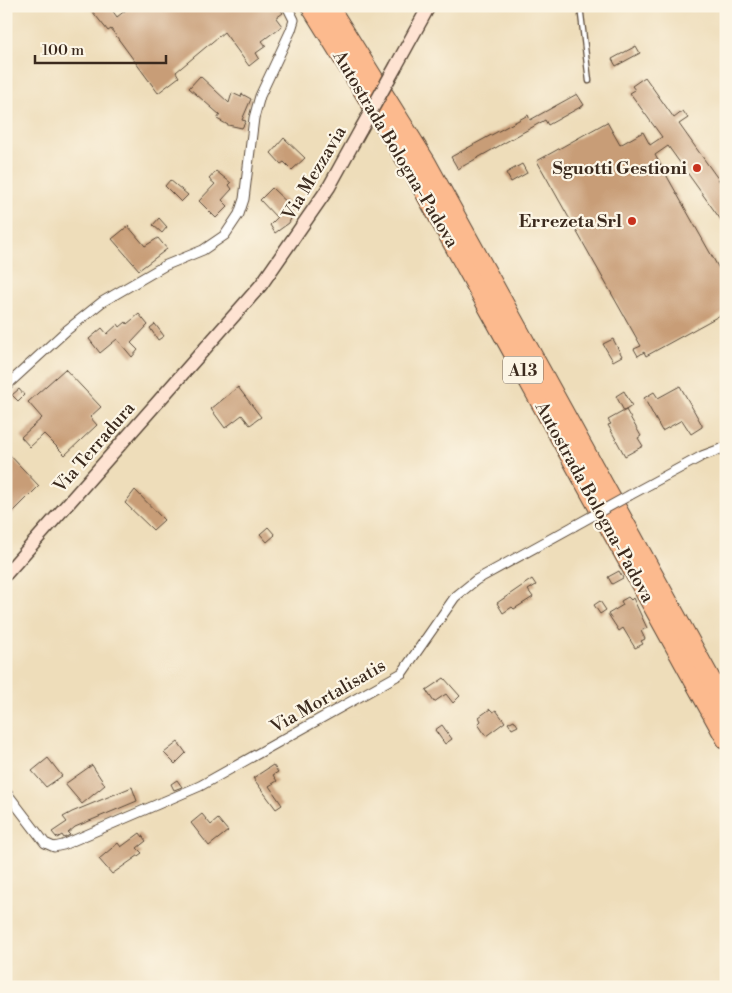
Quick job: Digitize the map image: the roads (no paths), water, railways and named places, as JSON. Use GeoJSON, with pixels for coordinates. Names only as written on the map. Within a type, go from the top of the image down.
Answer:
{"type":"FeatureCollection","features":[{"type":"Feature","properties":{"kind":"highway","name":"Autostrada Bologna-Padova"},"geometry":{"type":"LineString","coordinates":[[310,6],[413,172],[726,740]]}},
{"type":"Feature","properties":{"kind":"highway","name":"Autostrada Bologna-Padova"},"geometry":{"type":"LineString","coordinates":[[329,6],[427,163],[726,706]]}},
{"type":"Feature","properties":{"kind":"main road","name":"Via Mezzavia"},"geometry":{"type":"LineString","coordinates":[[209,344],[261,285],[292,243],[329,187],[429,6]]}},
{"type":"Feature","properties":{"kind":"main road","name":"Via Terradura"},"geometry":{"type":"LineString","coordinates":[[6,574],[209,344]]}},
{"type":"Feature","properties":{"kind":"street"},"geometry":{"type":"LineString","coordinates":[[6,386],[67,330],[102,302],[164,266],[216,243],[232,226],[244,199],[254,118],[260,96],[294,20],[287,6]]}},
{"type":"Feature","properties":{"kind":"street","name":"Via Mortalisatis"},"geometry":{"type":"LineString","coordinates":[[6,792],[45,843],[54,847],[63,845],[200,786],[402,673],[437,620],[455,598],[476,580],[630,494],[702,456],[726,447]]}},
{"type":"Feature","properties":{"kind":"lane"},"geometry":{"type":"LineString","coordinates":[[580,6],[589,81]]}},
{"type":"Feature","properties":{"kind":"place","name":"Sguotti Gestioni"},"geometry":{"type":"Point","coordinates":[697,168]}},
{"type":"Feature","properties":{"kind":"place","name":"Errezeta Srl"},"geometry":{"type":"Point","coordinates":[632,221]}}]}
